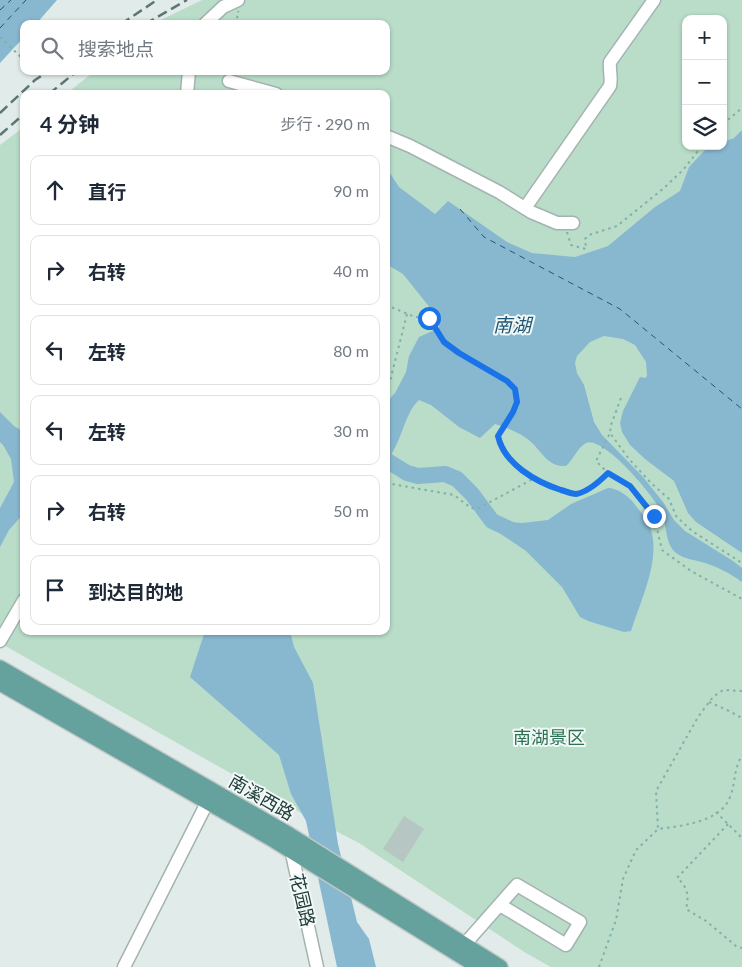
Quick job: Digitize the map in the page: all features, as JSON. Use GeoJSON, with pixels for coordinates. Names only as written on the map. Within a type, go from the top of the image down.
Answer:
{"type":"FeatureCollection","features":[{"type":"Feature","properties":{"kind":"main road","name":"南溪西路"},"geometry":{"type":"LineString","coordinates":[[0,668],[210,796],[294,845],[357,877],[461,949],[479,967]]}},
{"type":"Feature","properties":{"kind":"main road","name":"南溪西路"},"geometry":{"type":"LineString","coordinates":[[0,683],[210,796]]}},
{"type":"Feature","properties":{"kind":"main road","name":"南溪西路"},"geometry":{"type":"LineString","coordinates":[[294,845],[361,893],[461,949],[500,967]]}},
{"type":"Feature","properties":{"kind":"street"},"geometry":{"type":"LineString","coordinates":[[209,20],[223,7],[238,0]]}},
{"type":"Feature","properties":{"kind":"street"},"geometry":{"type":"LineString","coordinates":[[525,208],[610,86],[612,78],[609,69],[610,62],[651,2]]}},
{"type":"Feature","properties":{"kind":"street"},"geometry":{"type":"LineString","coordinates":[[187,90],[189,75]]}},
{"type":"Feature","properties":{"kind":"street"},"geometry":{"type":"LineString","coordinates":[[229,81],[262,90]]}},
{"type":"Feature","properties":{"kind":"street"},"geometry":{"type":"LineString","coordinates":[[390,138],[499,192],[525,208],[557,223],[568,223]]}},
{"type":"Feature","properties":{"kind":"street"},"geometry":{"type":"LineString","coordinates":[[0,641],[20,607]]}},
{"type":"Feature","properties":{"kind":"street"},"geometry":{"type":"LineString","coordinates":[[124,967],[210,796]]}},
{"type":"Feature","properties":{"kind":"street","name":"花园路"},"geometry":{"type":"LineString","coordinates":[[294,845],[318,967]]}},
{"type":"Feature","properties":{"kind":"street"},"geometry":{"type":"LineString","coordinates":[[461,949],[517,884],[580,922],[566,945],[500,905]]}},
{"type":"Feature","properties":{"kind":"path"},"geometry":{"type":"LineString","coordinates":[[0,37],[20,55]]}},
{"type":"Feature","properties":{"kind":"path"},"geometry":{"type":"LineString","coordinates":[[727,121],[742,108]]}},
{"type":"Feature","properties":{"kind":"path"},"geometry":{"type":"LineString","coordinates":[[568,223],[571,245],[586,249],[585,239],[589,235],[618,226],[664,188],[683,170],[699,150]]}},
{"type":"Feature","properties":{"kind":"path"},"geometry":{"type":"LineString","coordinates":[[390,307],[415,317],[429,318],[444,342],[465,357],[507,381],[515,389],[517,402],[498,436],[500,446],[519,468],[553,488],[574,494],[587,490],[602,480],[608,473]]}},
{"type":"Feature","properties":{"kind":"path"},"geometry":{"type":"LineString","coordinates":[[390,381],[406,314]]}},
{"type":"Feature","properties":{"kind":"path"},"geometry":{"type":"LineString","coordinates":[[621,398],[610,426],[610,433],[596,461],[608,473],[630,486],[654,516],[662,550],[691,571],[742,599]]}},
{"type":"Feature","properties":{"kind":"path"},"geometry":{"type":"LineString","coordinates":[[610,433],[651,483],[669,499],[676,516],[692,531],[742,562]]}},
{"type":"Feature","properties":{"kind":"path"},"geometry":{"type":"LineString","coordinates":[[390,484],[454,496],[471,508],[477,509],[534,478]]}},
{"type":"Feature","properties":{"kind":"path"},"geometry":{"type":"LineString","coordinates":[[658,829],[656,791],[698,717],[709,702],[723,690],[742,691]]}},
{"type":"Feature","properties":{"kind":"path"},"geometry":{"type":"LineString","coordinates":[[709,702],[742,718]]}},
{"type":"Feature","properties":{"kind":"path"},"geometry":{"type":"LineString","coordinates":[[599,967],[616,920],[623,879],[636,850],[658,829],[696,824],[725,807],[731,796],[736,766],[742,755]]}},
{"type":"Feature","properties":{"kind":"path"},"geometry":{"type":"LineString","coordinates":[[716,812],[742,838]]}},
{"type":"Feature","properties":{"kind":"path"},"geometry":{"type":"LineString","coordinates":[[728,824],[678,878],[687,889],[688,901],[686,909],[706,921],[736,946],[742,948]]}},
{"type":"Feature","properties":{"kind":"green space","name":"南湖景区"},"geometry":{"type":"Polygon","coordinates":[[[202,0],[742,0],[742,967],[551,967],[526,953],[359,843],[303,814],[0,643],[0,145],[20,130],[20,635],[390,635],[390,90],[71,90],[90,75],[390,75],[390,20],[161,20],[202,0]]]}},
{"type":"Feature","properties":{"kind":"water"},"geometry":{"type":"Polygon","coordinates":[[[0,0],[57,0],[40,20],[20,20],[20,41],[0,63],[0,0]]]}},
{"type":"Feature","properties":{"kind":"water","name":"南湖"},"geometry":{"type":"Polygon","coordinates":[[[742,130],[742,553],[696,522],[688,513],[674,481],[630,445],[622,432],[620,423],[623,411],[640,377],[645,378],[647,376],[646,362],[635,345],[623,339],[604,336],[590,342],[577,356],[575,363],[577,373],[584,385],[594,422],[602,435],[643,477],[663,502],[674,520],[685,531],[742,568],[742,582],[715,567],[676,553],[668,540],[662,513],[650,494],[616,457],[594,443],[586,443],[566,466],[560,466],[546,458],[531,442],[514,431],[495,424],[480,438],[459,427],[431,405],[419,400],[410,413],[390,455],[390,399],[406,372],[409,356],[419,337],[439,328],[439,319],[403,274],[390,266],[390,173],[399,187],[435,214],[448,201],[507,242],[532,253],[575,257],[608,246],[655,207],[680,191],[689,167],[705,150],[727,150],[727,141],[734,138],[742,130]]]}},
{"type":"Feature","properties":{"kind":"water"},"geometry":{"type":"Polygon","coordinates":[[[0,412],[20,430],[20,518],[9,530],[0,547],[0,508],[14,482],[11,459],[0,442],[0,412]]]}},
{"type":"Feature","properties":{"kind":"water"},"geometry":{"type":"Polygon","coordinates":[[[608,488],[624,494],[642,514],[648,522],[654,548],[645,591],[631,631],[624,632],[580,617],[562,587],[526,551],[498,532],[500,521],[522,523],[548,520],[571,504],[608,488]]]}},
{"type":"Feature","properties":{"kind":"water"},"geometry":{"type":"Polygon","coordinates":[[[204,635],[291,635],[294,647],[313,683],[338,844],[357,922],[369,939],[376,967],[337,967],[306,821],[291,794],[279,755],[190,677],[204,635]]]}},
{"type":"Feature","properties":{"kind":"building"},"geometry":{"type":"Polygon","coordinates":[[[404,816],[424,829],[403,862],[383,849],[404,816]]]}},
{"type":"Feature","properties":{"kind":"waterway"},"geometry":{"type":"LineString","coordinates":[[390,462],[407,473],[418,476],[445,474],[457,479],[472,494],[492,521],[520,534]]}},
{"type":"Feature","properties":{"kind":"ferry route"},"geometry":{"type":"LineString","coordinates":[[0,10],[11,0]]}},
{"type":"Feature","properties":{"kind":"ferry route"},"geometry":{"type":"LineString","coordinates":[[0,28],[26,0]]}},
{"type":"Feature","properties":{"kind":"ferry route"},"geometry":{"type":"LineString","coordinates":[[460,209],[484,237],[620,309],[742,409]]}},
{"type":"Feature","properties":{"kind":"railway"},"geometry":{"type":"LineString","coordinates":[[127,20],[157,0]]}},
{"type":"Feature","properties":{"kind":"railway"},"geometry":{"type":"LineString","coordinates":[[152,20],[187,0]]}},
{"type":"Feature","properties":{"kind":"railway"},"geometry":{"type":"LineString","coordinates":[[24,90],[43,75]]}},
{"type":"Feature","properties":{"kind":"railway"},"geometry":{"type":"LineString","coordinates":[[54,90],[72,75]]}},
{"type":"Feature","properties":{"kind":"railway"},"geometry":{"type":"LineString","coordinates":[[0,113],[20,94]]}},
{"type":"Feature","properties":{"kind":"railway"},"geometry":{"type":"LineString","coordinates":[[0,135],[20,118]]}},
{"type":"Feature","properties":{"kind":"route"},"geometry":{"type":"LineString","coordinates":[[429,318],[444,342],[478,366],[507,381],[515,389],[517,402],[498,436],[500,446],[519,468],[538,481],[574,494],[587,490],[602,480],[608,473],[630,486],[654,516]]}}]}
